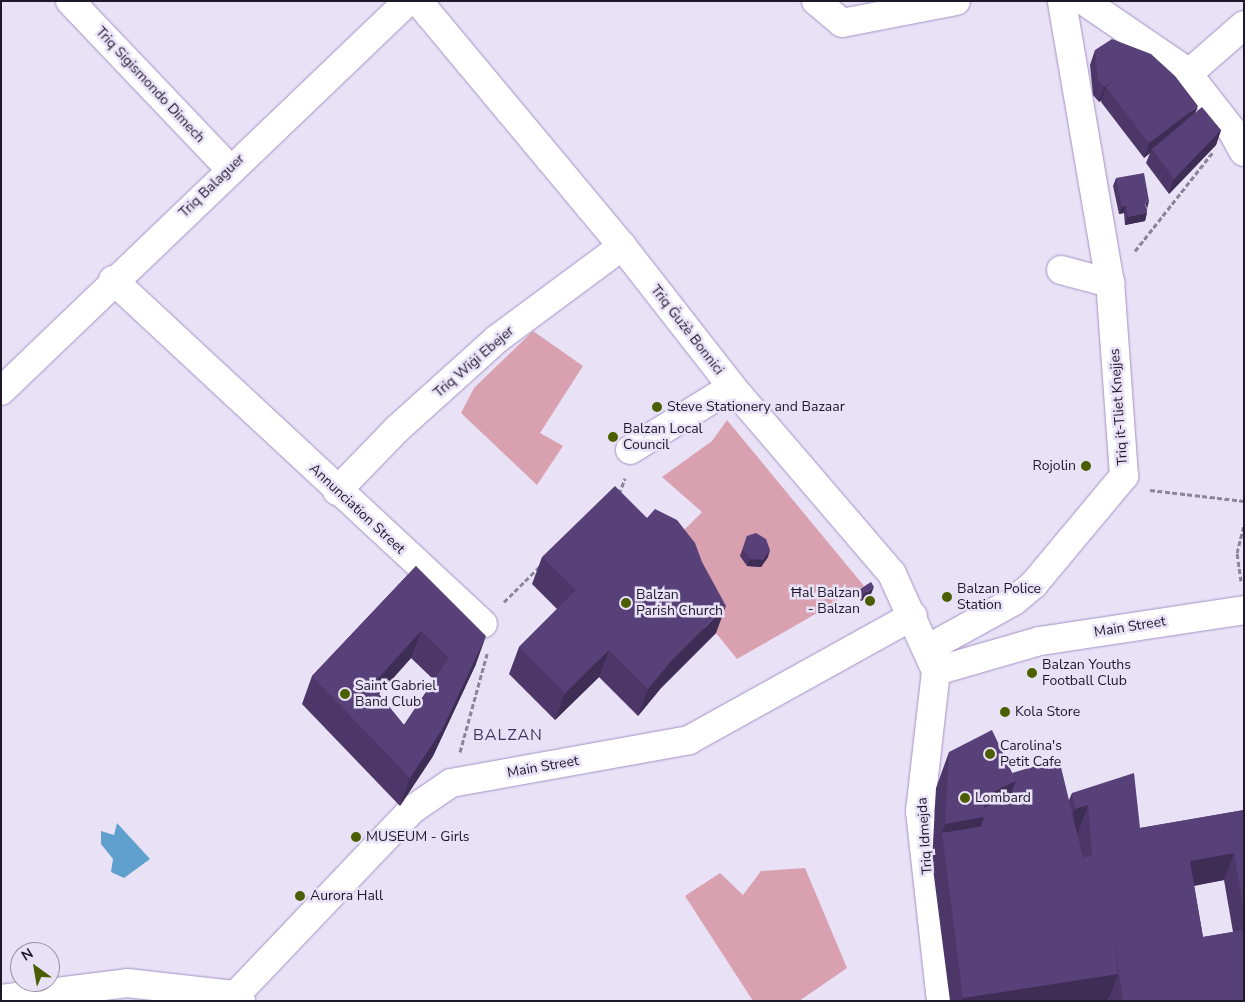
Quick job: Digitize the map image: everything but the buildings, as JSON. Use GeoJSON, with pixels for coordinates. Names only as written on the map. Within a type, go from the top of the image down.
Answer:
{"type":"FeatureCollection","features":[{"type":"Feature","properties":{"kind":"street","name":"Triq Sigismondo Dimech"},"geometry":{"type":"LineString","coordinates":[[70,1],[230,169]]}},
{"type":"Feature","properties":{"kind":"street","name":"Triq Balaguer"},"geometry":{"type":"LineString","coordinates":[[7,378],[408,1]]}},
{"type":"Feature","properties":{"kind":"street","name":"Triq Ġużè Bonnici"},"geometry":{"type":"LineString","coordinates":[[418,1],[622,246],[732,387],[892,574],[913,616],[931,660]]}},
{"type":"Feature","properties":{"kind":"street"},"geometry":{"type":"LineString","coordinates":[[816,1],[842,23],[956,1]]}},
{"type":"Feature","properties":{"kind":"street","name":"Triq it-Tliet Knejjes"},"geometry":{"type":"LineString","coordinates":[[931,660],[1014,601],[1034,584],[1124,476],[1110,283],[1062,1]]}},
{"type":"Feature","properties":{"kind":"street"},"geometry":{"type":"LineString","coordinates":[[1084,1],[1188,74],[1237,140]]}},
{"type":"Feature","properties":{"kind":"street"},"geometry":{"type":"LineString","coordinates":[[1188,74],[1244,25]]}},
{"type":"Feature","properties":{"kind":"street","name":"Triq Wiġi Ebejer"},"geometry":{"type":"LineString","coordinates":[[337,491],[397,429],[497,339],[622,246]]}},
{"type":"Feature","properties":{"kind":"street"},"geometry":{"type":"LineString","coordinates":[[1061,270],[1110,283]]}},
{"type":"Feature","properties":{"kind":"street","name":"Annunciation Street"},"geometry":{"type":"LineString","coordinates":[[113,280],[337,491],[482,624]]}},
{"type":"Feature","properties":{"kind":"street"},"geometry":{"type":"LineString","coordinates":[[630,450],[732,387]]}},
{"type":"Feature","properties":{"kind":"street","name":"Main Street"},"geometry":{"type":"LineString","coordinates":[[931,660],[1018,647],[1243,600]]}},
{"type":"Feature","properties":{"kind":"street"},"geometry":{"type":"LineString","coordinates":[[1014,601],[1018,647]]}},
{"type":"Feature","properties":{"kind":"street","name":"Main Street"},"geometry":{"type":"LineString","coordinates":[[236,999],[413,809],[451,783],[689,740],[913,616]]}},
{"type":"Feature","properties":{"kind":"street","name":"Triq Idmejda"},"geometry":{"type":"LineString","coordinates":[[931,660],[920,811],[941,1001]]}},
{"type":"Feature","properties":{"kind":"street"},"geometry":{"type":"LineString","coordinates":[[1,983],[1,999],[128,983],[236,999]]}},
{"type":"Feature","properties":{"kind":"path"},"geometry":{"type":"LineString","coordinates":[[1110,283],[1237,140]]}},
{"type":"Feature","properties":{"kind":"path"},"geometry":{"type":"LineString","coordinates":[[616,497],[622,491],[630,450]]}},
{"type":"Feature","properties":{"kind":"path"},"geometry":{"type":"LineString","coordinates":[[1124,476],[1142,490],[1244,502]]}},
{"type":"Feature","properties":{"kind":"path"},"geometry":{"type":"LineString","coordinates":[[1243,600],[1238,553],[1244,525]]}},
{"type":"Feature","properties":{"kind":"path"},"geometry":{"type":"LineString","coordinates":[[451,783],[488,650],[482,624],[545,562]]}},
{"type":"Feature","properties":{"kind":"shaded area"},"geometry":{"type":"Polygon","coordinates":[[[533,331],[583,366],[540,433],[563,446],[537,485],[461,413],[474,388],[533,331]]]}},
{"type":"Feature","properties":{"kind":"shaded area"},"geometry":{"type":"Polygon","coordinates":[[[727,420],[864,586],[737,659],[716,633],[667,547],[702,512],[662,477],[712,441],[727,420]]]}},
{"type":"Feature","properties":{"kind":"shaded area"},"geometry":{"type":"Polygon","coordinates":[[[805,868],[847,968],[799,1001],[753,1001],[685,896],[720,873],[743,895],[761,871],[805,868]]]}},
{"type":"Feature","properties":{"kind":"water"},"geometry":{"type":"Polygon","coordinates":[[[117,823],[150,859],[124,878],[111,872],[113,859],[101,844],[101,831],[114,835],[117,823]]]}},
{"type":"Feature","properties":{"kind":"place","name":"Steve Stationery and Bazaar"},"geometry":{"type":"Point","coordinates":[657,407]}},
{"type":"Feature","properties":{"kind":"place","name":"Balzan Local Council"},"geometry":{"type":"Point","coordinates":[613,437]}},
{"type":"Feature","properties":{"kind":"place","name":"Rojolin"},"geometry":{"type":"Point","coordinates":[1086,466]}},
{"type":"Feature","properties":{"kind":"place","name":"Balzan Police Station"},"geometry":{"type":"Point","coordinates":[947,597]}},
{"type":"Feature","properties":{"kind":"place","name":"Ħal Balzan - Balzan"},"geometry":{"type":"Point","coordinates":[870,601]}},
{"type":"Feature","properties":{"kind":"place","name":"Balzan Parish Church"},"geometry":{"type":"Point","coordinates":[626,603]}},
{"type":"Feature","properties":{"kind":"place","name":"Balzan Youths Football Club"},"geometry":{"type":"Point","coordinates":[1032,673]}},
{"type":"Feature","properties":{"kind":"place","name":"Saint Gabriel Band Club"},"geometry":{"type":"Point","coordinates":[345,694]}},
{"type":"Feature","properties":{"kind":"place","name":"Kola Store"},"geometry":{"type":"Point","coordinates":[1005,712]}},
{"type":"Feature","properties":{"kind":"place","name":"Carolina's Petit Cafe"},"geometry":{"type":"Point","coordinates":[990,754]}},
{"type":"Feature","properties":{"kind":"place","name":"Lombard"},"geometry":{"type":"Point","coordinates":[965,798]}},
{"type":"Feature","properties":{"kind":"place","name":"MUSEUM - Girls"},"geometry":{"type":"Point","coordinates":[356,837]}},
{"type":"Feature","properties":{"kind":"place","name":"Aurora Hall"},"geometry":{"type":"Point","coordinates":[300,896]}},
{"type":"Feature","properties":{"kind":"district","name":"BALZAN"},"geometry":{"type":"Point","coordinates":[508,735]}}]}
